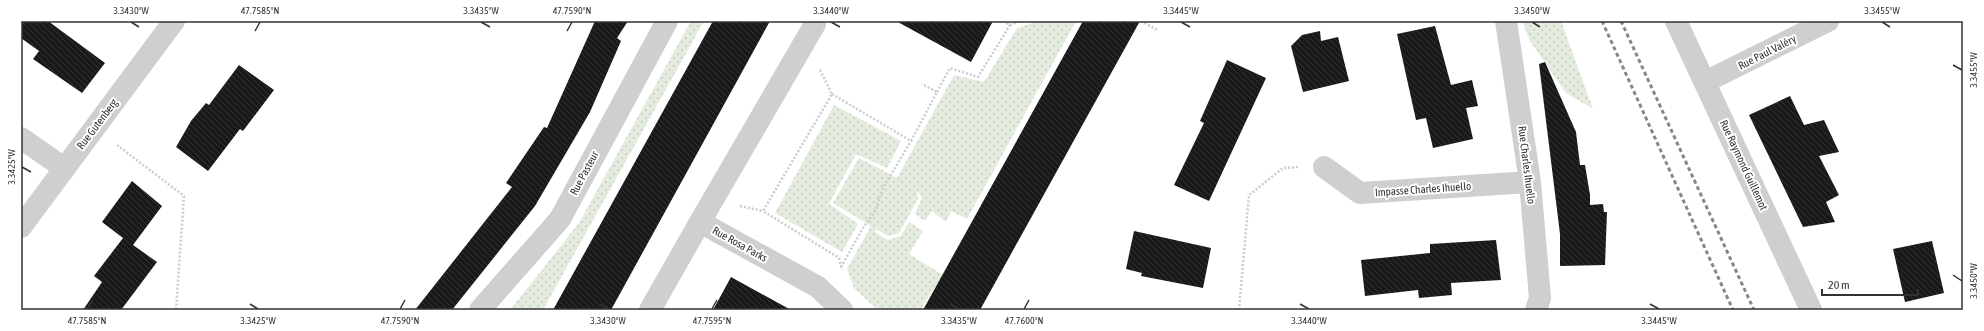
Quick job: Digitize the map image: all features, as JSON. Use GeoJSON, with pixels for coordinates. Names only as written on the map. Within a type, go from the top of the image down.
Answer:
{"type":"FeatureCollection","features":[{"type":"Feature","properties":{"kind":"street","name":"Rue Gutenberg"},"geometry":{"type":"LineString","coordinates":[[21,227],[174,21]]}},
{"type":"Feature","properties":{"kind":"street","name":"Rue Pasteur"},"geometry":{"type":"LineString","coordinates":[[480,310],[560,219],[667,21]]}},
{"type":"Feature","properties":{"kind":"street","name":"Rue Charles Ihuello"},"geometry":{"type":"LineString","coordinates":[[1506,21],[1530,182],[1540,298],[1536,310]]}},
{"type":"Feature","properties":{"kind":"street","name":"Rue Raymond Guillemot"},"geometry":{"type":"LineString","coordinates":[[1676,21],[1811,310]]}},
{"type":"Feature","properties":{"kind":"street","name":"Rue Paul Valéry"},"geometry":{"type":"LineString","coordinates":[[1705,82],[1828,21]]}},
{"type":"Feature","properties":{"kind":"street"},"geometry":{"type":"LineString","coordinates":[[700,222],[811,28]]}},
{"type":"Feature","properties":{"kind":"street"},"geometry":{"type":"LineString","coordinates":[[21,138],[64,168]]}},
{"type":"Feature","properties":{"kind":"street","name":"Impasse Charles Ihuello"},"geometry":{"type":"LineString","coordinates":[[1324,167],[1360,194],[1530,182]]}},
{"type":"Feature","properties":{"kind":"street","name":"Rue Rosa Parks"},"geometry":{"type":"LineString","coordinates":[[650,310],[700,222],[818,287],[838,306]]}},
{"type":"Feature","properties":{"kind":"path"},"geometry":{"type":"LineString","coordinates":[[1003,21],[1010,24],[1020,21]]}},
{"type":"Feature","properties":{"kind":"path"},"geometry":{"type":"LineString","coordinates":[[1141,21],[1157,30]]}},
{"type":"Feature","properties":{"kind":"path"},"geometry":{"type":"LineString","coordinates":[[841,267],[863,228],[875,211],[883,188],[911,141],[950,68],[978,77],[1010,24]]}},
{"type":"Feature","properties":{"kind":"path"},"geometry":{"type":"LineString","coordinates":[[811,28],[832,94],[911,141]]}},
{"type":"Feature","properties":{"kind":"path"},"geometry":{"type":"LineString","coordinates":[[922,84],[937,92]]}},
{"type":"Feature","properties":{"kind":"path"},"geometry":{"type":"LineString","coordinates":[[832,94],[763,211],[839,258],[846,290],[838,306]]}},
{"type":"Feature","properties":{"kind":"path"},"geometry":{"type":"LineString","coordinates":[[95,127],[184,196],[176,310]]}},
{"type":"Feature","properties":{"kind":"path"},"geometry":{"type":"LineString","coordinates":[[1239,310],[1249,195],[1283,168],[1324,167]]}},
{"type":"Feature","properties":{"kind":"shaded area"},"geometry":{"type":"Polygon","coordinates":[[[691,21],[704,21],[543,310],[512,310],[511,309],[579,223],[691,21]]]}},
{"type":"Feature","properties":{"kind":"shaded area"},"geometry":{"type":"Polygon","coordinates":[[[1038,21],[1076,21],[967,219],[951,211],[946,222],[932,211],[925,221],[915,214],[922,198],[917,190],[918,199],[899,233],[888,236],[876,229],[875,232],[888,240],[901,236],[909,222],[923,231],[909,254],[943,275],[920,310],[878,310],[854,288],[847,269],[871,226],[833,203],[859,158],[897,178],[954,75],[984,82],[1017,28],[1038,21]]]}},
{"type":"Feature","properties":{"kind":"shaded area"},"geometry":{"type":"Polygon","coordinates":[[[1522,21],[1561,21],[1593,109],[1566,93],[1530,41],[1522,21]]]}},
{"type":"Feature","properties":{"kind":"shaded area"},"geometry":{"type":"Polygon","coordinates":[[[834,105],[901,141],[887,168],[856,154],[829,204],[858,224],[842,252],[775,213],[834,105]]]}},
{"type":"Feature","properties":{"kind":"building"},"geometry":{"type":"Polygon","coordinates":[[[21,21],[48,21],[105,63],[82,93],[33,59],[39,51],[21,38],[21,21]]]}},
{"type":"Feature","properties":{"kind":"building"},"geometry":{"type":"Polygon","coordinates":[[[595,21],[628,21],[617,38],[621,41],[590,112],[535,206],[452,310],[415,310],[512,187],[506,183],[544,127],[547,128],[595,21]]]}},
{"type":"Feature","properties":{"kind":"building"},"geometry":{"type":"Polygon","coordinates":[[[713,21],[770,21],[611,310],[553,310],[713,21]]]}},
{"type":"Feature","properties":{"kind":"building"},"geometry":{"type":"Polygon","coordinates":[[[896,21],[993,21],[971,62],[896,21]]]}},
{"type":"Feature","properties":{"kind":"building"},"geometry":{"type":"Polygon","coordinates":[[[1083,21],[1140,21],[980,310],[923,310],[1083,21]]]}},
{"type":"Feature","properties":{"kind":"building"},"geometry":{"type":"Polygon","coordinates":[[[1435,26],[1451,85],[1472,80],[1478,106],[1466,108],[1473,139],[1433,148],[1426,118],[1416,120],[1397,34],[1435,26]]]}},
{"type":"Feature","properties":{"kind":"building"},"geometry":{"type":"Polygon","coordinates":[[[1320,31],[1321,41],[1338,37],[1349,81],[1303,92],[1291,46],[1302,35],[1320,31]]]}},
{"type":"Feature","properties":{"kind":"building"},"geometry":{"type":"Polygon","coordinates":[[[1227,60],[1266,78],[1209,201],[1174,185],[1204,123],[1200,121],[1227,60]]]}},
{"type":"Feature","properties":{"kind":"building"},"geometry":{"type":"Polygon","coordinates":[[[1545,62],[1576,132],[1580,165],[1585,165],[1590,195],[1590,205],[1603,204],[1604,212],[1607,212],[1605,265],[1560,266],[1560,234],[1539,64],[1545,62]]]}},
{"type":"Feature","properties":{"kind":"building"},"geometry":{"type":"Polygon","coordinates":[[[239,65],[274,90],[243,131],[240,129],[208,171],[176,147],[191,121],[206,103],[209,105],[239,65]]]}},
{"type":"Feature","properties":{"kind":"building"},"geometry":{"type":"Polygon","coordinates":[[[1790,96],[1804,125],[1824,120],[1839,152],[1819,156],[1839,195],[1826,202],[1835,222],[1803,227],[1749,115],[1790,96]]]}},
{"type":"Feature","properties":{"kind":"building"},"geometry":{"type":"Polygon","coordinates":[[[132,181],[162,206],[133,245],[157,262],[121,310],[83,310],[102,282],[94,276],[123,238],[102,222],[132,181]]]}},
{"type":"Feature","properties":{"kind":"building"},"geometry":{"type":"Polygon","coordinates":[[[1134,231],[1211,248],[1203,288],[1141,276],[1142,273],[1126,269],[1134,231]]]}},
{"type":"Feature","properties":{"kind":"building"},"geometry":{"type":"Polygon","coordinates":[[[1496,240],[1501,280],[1451,283],[1452,295],[1419,298],[1418,290],[1365,296],[1361,260],[1430,253],[1430,244],[1496,240]]]}},
{"type":"Feature","properties":{"kind":"building"},"geometry":{"type":"Polygon","coordinates":[[[1932,241],[1944,293],[1905,302],[1893,249],[1932,241]]]}},
{"type":"Feature","properties":{"kind":"building"},"geometry":{"type":"Polygon","coordinates":[[[731,277],[791,310],[713,310],[731,277]]]}},
{"type":"Feature","properties":{"kind":"railway"},"geometry":{"type":"LineString","coordinates":[[1602,21],[1733,310]]}},
{"type":"Feature","properties":{"kind":"railway"},"geometry":{"type":"LineString","coordinates":[[1621,21],[1754,310]]}}]}
